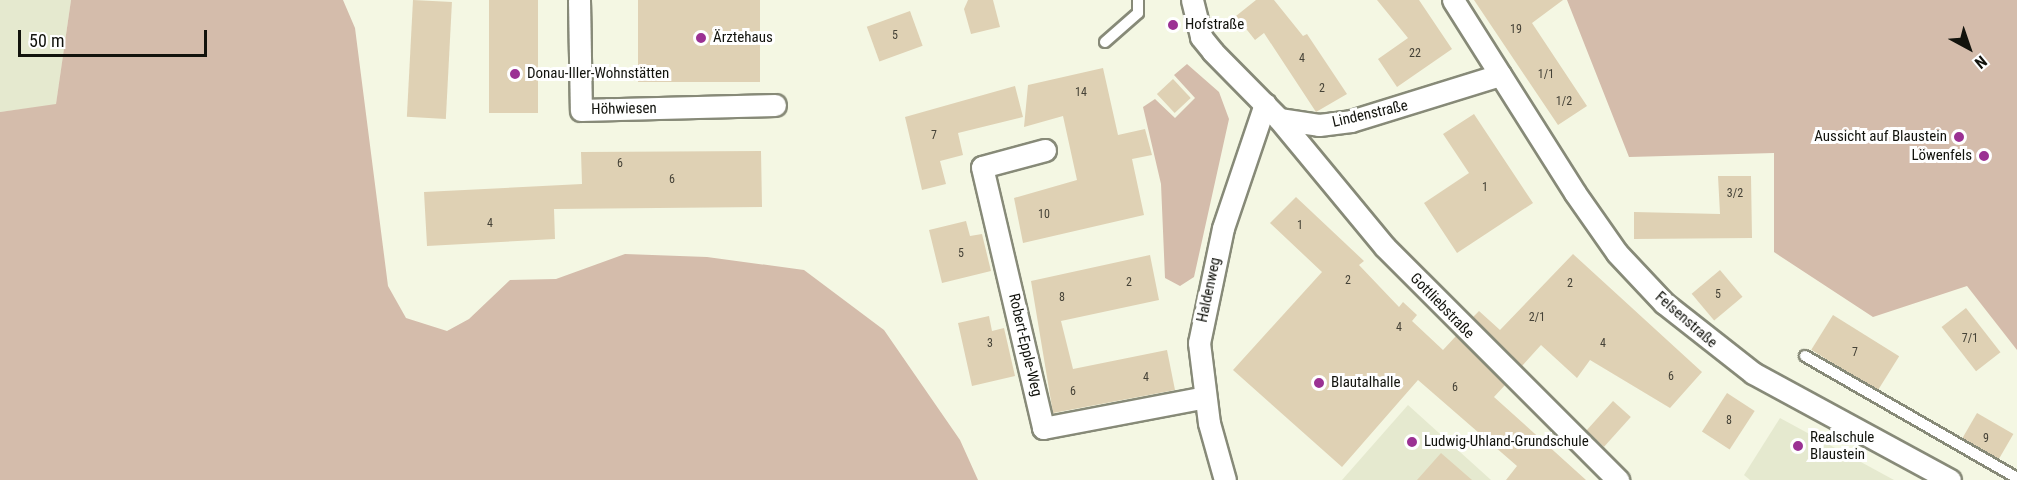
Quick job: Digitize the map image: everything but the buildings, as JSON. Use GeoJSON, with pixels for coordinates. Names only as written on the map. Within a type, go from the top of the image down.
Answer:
{"type":"FeatureCollection","features":[{"type":"Feature","properties":{"kind":"street","name":"Höhwiesen"},"geometry":{"type":"LineString","coordinates":[[579,0],[581,110],[776,105]]}},
{"type":"Feature","properties":{"kind":"street"},"geometry":{"type":"LineString","coordinates":[[1192,0],[1201,37],[1272,112]]}},
{"type":"Feature","properties":{"kind":"street"},"geometry":{"type":"LineString","coordinates":[[1453,0],[1500,75]]}},
{"type":"Feature","properties":{"kind":"street","name":"Lindenstraße"},"geometry":{"type":"LineString","coordinates":[[1272,112],[1319,125],[1351,121],[1500,75]]}},
{"type":"Feature","properties":{"kind":"street","name":"Felsenstraße"},"geometry":{"type":"LineString","coordinates":[[1500,75],[1617,253],[1664,303],[1706,339],[1797,400],[1950,480]]}},
{"type":"Feature","properties":{"kind":"street","name":"Haldenweg"},"geometry":{"type":"LineString","coordinates":[[1225,480],[1204,397],[1199,343],[1205,306],[1247,146],[1272,112]]}},
{"type":"Feature","properties":{"kind":"street","name":"Gottliebstraße"},"geometry":{"type":"LineString","coordinates":[[1272,112],[1303,154],[1385,247],[1618,480]]}},
{"type":"Feature","properties":{"kind":"street","name":"Robert-Epple-Weg"},"geometry":{"type":"LineString","coordinates":[[1045,150],[982,167],[1043,428],[1204,397]]}},
{"type":"Feature","properties":{"kind":"lane"},"geometry":{"type":"LineString","coordinates":[[1112,40],[1138,13],[1138,0]]}},
{"type":"Feature","properties":{"kind":"lane"},"geometry":{"type":"LineString","coordinates":[[1805,357],[2017,478]]}},
{"type":"Feature","properties":{"kind":"shaded area"},"geometry":{"type":"Polygon","coordinates":[[[0,0],[71,0],[56,105],[0,112],[0,0]]]}},
{"type":"Feature","properties":{"kind":"shaded area"},"geometry":{"type":"Polygon","coordinates":[[[71,0],[343,0],[355,28],[388,286],[406,318],[447,331],[469,319],[510,280],[556,279],[625,254],[707,257],[804,270],[884,330],[960,440],[978,480],[0,480],[0,112],[56,104],[71,0]]]}},
{"type":"Feature","properties":{"kind":"shaded area"},"geometry":{"type":"Polygon","coordinates":[[[1567,0],[2017,0],[2017,350],[1967,286],[1873,317],[1774,252],[1774,153],[1629,157],[1567,0]]]}},
{"type":"Feature","properties":{"kind":"shaded area"},"geometry":{"type":"Polygon","coordinates":[[[1187,64],[1219,92],[1229,119],[1194,277],[1180,286],[1165,278],[1161,184],[1143,107],[1155,99],[1175,118],[1195,98],[1174,75],[1187,64]]]}},
{"type":"Feature","properties":{"kind":"shaded area","name":"Ludwig-Uhland-Grundschule"},"geometry":{"type":"Polygon","coordinates":[[[1408,405],[1491,480],[1342,480],[1408,405]]]}},
{"type":"Feature","properties":{"kind":"shaded area","name":"Realschule Blaustein"},"geometry":{"type":"Polygon","coordinates":[[[1780,418],[1894,480],[1750,480],[1744,475],[1780,418]]]}},
{"type":"Feature","properties":{"kind":"place","name":"Hofstraße"},"geometry":{"type":"Point","coordinates":[1173,25]}},
{"type":"Feature","properties":{"kind":"place","name":"Ärztehaus"},"geometry":{"type":"Point","coordinates":[701,38]}},
{"type":"Feature","properties":{"kind":"place","name":"Donau-Iller-Wohnstätten"},"geometry":{"type":"Point","coordinates":[515,74]}},
{"type":"Feature","properties":{"kind":"place","name":"Aussicht auf Blaustein"},"geometry":{"type":"Point","coordinates":[1959,137]}},
{"type":"Feature","properties":{"kind":"place","name":"Löwenfels"},"geometry":{"type":"Point","coordinates":[1984,156]}},
{"type":"Feature","properties":{"kind":"place","name":"Blautalhalle"},"geometry":{"type":"Point","coordinates":[1319,383]}},
{"type":"Feature","properties":{"kind":"place","name":"Ludwig-Uhland-Grundschule"},"geometry":{"type":"Point","coordinates":[1412,442]}},
{"type":"Feature","properties":{"kind":"place","name":"Realschule Blaustein"},"geometry":{"type":"Point","coordinates":[1798,446]}}]}
